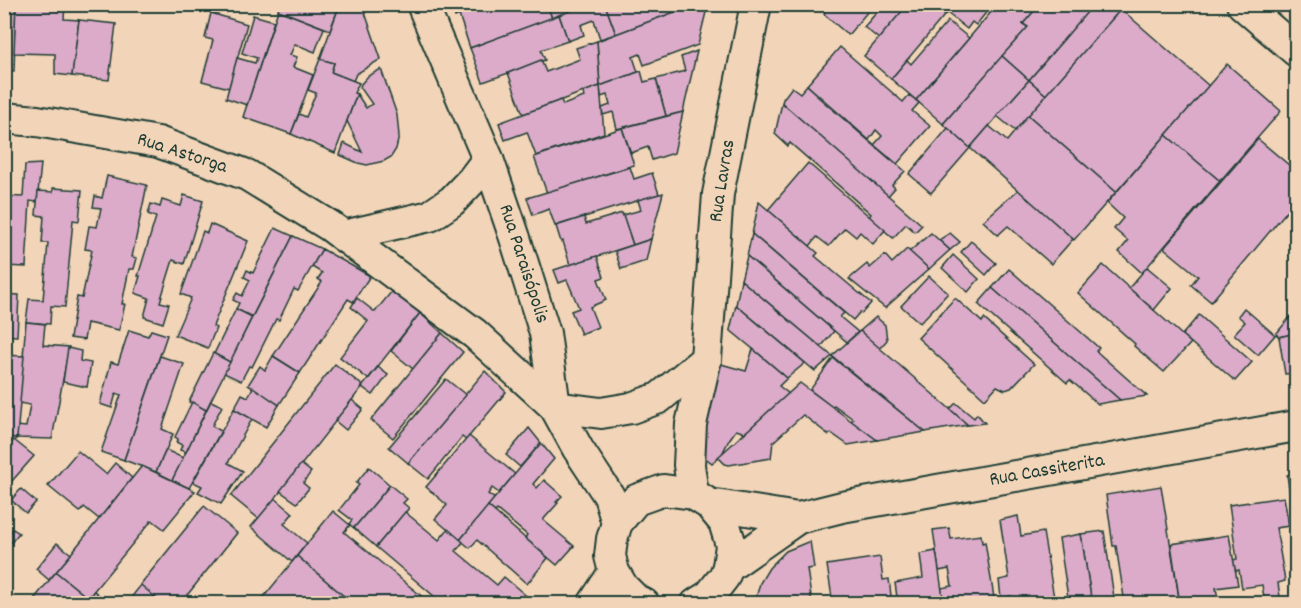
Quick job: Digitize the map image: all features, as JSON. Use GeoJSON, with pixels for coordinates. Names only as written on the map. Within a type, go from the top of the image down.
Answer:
{"type":"FeatureCollection","features":[{"type":"Feature","properties":{"kind":"street","name":"Rua Paraisópolis"},"geometry":{"type":"LineString","coordinates":[[423,4],[488,159],[545,333],[555,407],[578,449],[609,496],[617,523]]}},
{"type":"Feature","properties":{"kind":"street","name":"Rua Lavras"},"geometry":{"type":"LineString","coordinates":[[701,499],[689,465],[691,424],[706,359],[718,194],[756,4]]}},
{"type":"Feature","properties":{"kind":"street"},"geometry":{"type":"LineString","coordinates":[[1242,4],[1296,51]]}},
{"type":"Feature","properties":{"kind":"street","name":"Rua Astorga"},"geometry":{"type":"LineString","coordinates":[[4,118],[37,121],[158,142],[246,175],[330,226],[475,334],[555,407]]}},
{"type":"Feature","properties":{"kind":"street"},"geometry":{"type":"LineString","coordinates":[[343,236],[430,216],[452,201],[488,159]]}},
{"type":"Feature","properties":{"kind":"street"},"geometry":{"type":"LineString","coordinates":[[555,407],[601,413],[631,408],[659,398],[706,359]]}},
{"type":"Feature","properties":{"kind":"street","name":"Rua Cassiterita"},"geometry":{"type":"LineString","coordinates":[[617,523],[636,500],[664,490],[798,518],[842,507],[1296,426]]}},
{"type":"Feature","properties":{"kind":"street"},"geometry":{"type":"LineString","coordinates":[[701,499],[724,522],[730,545],[727,582]]}},
{"type":"Feature","properties":{"kind":"street","name":"Rua Cassiterita"},"geometry":{"type":"LineString","coordinates":[[696,603],[727,582],[798,518]]}},
{"type":"Feature","properties":{"kind":"street"},"geometry":{"type":"LineString","coordinates":[[617,523],[610,556],[614,572],[623,587],[636,600],[644,603]]}},
{"type":"Feature","properties":{"kind":"street"},"geometry":{"type":"LineString","coordinates":[[593,603],[614,572]]}},
{"type":"Feature","properties":{"kind":"building"},"geometry":{"type":"Polygon","coordinates":[[[4,4],[16,4],[14,71],[4,70],[4,4]]]}},
{"type":"Feature","properties":{"kind":"building"},"geometry":{"type":"Polygon","coordinates":[[[16,4],[65,4],[64,19],[79,20],[72,76],[55,74],[55,54],[14,53],[16,4]]]}},
{"type":"Feature","properties":{"kind":"building"},"geometry":{"type":"Polygon","coordinates":[[[280,4],[340,4],[330,30],[278,10],[280,4]]]}},
{"type":"Feature","properties":{"kind":"building"},"geometry":{"type":"Polygon","coordinates":[[[340,4],[362,4],[381,59],[356,74],[353,81],[331,72],[334,63],[320,59],[340,4]]]}},
{"type":"Feature","properties":{"kind":"building"},"geometry":{"type":"Polygon","coordinates":[[[451,4],[489,4],[455,17],[451,4]]]}},
{"type":"Feature","properties":{"kind":"building"},"geometry":{"type":"Polygon","coordinates":[[[489,4],[547,4],[552,18],[470,48],[459,15],[489,4]]]}},
{"type":"Feature","properties":{"kind":"building"},"geometry":{"type":"Polygon","coordinates":[[[547,4],[589,4],[552,18],[547,4]]]}},
{"type":"Feature","properties":{"kind":"building"},"geometry":{"type":"Polygon","coordinates":[[[589,4],[605,4],[616,34],[600,39],[594,20],[581,25],[584,35],[568,41],[559,15],[589,4]]]}},
{"type":"Feature","properties":{"kind":"building"},"geometry":{"type":"Polygon","coordinates":[[[605,4],[696,4],[616,34],[605,4]]]}},
{"type":"Feature","properties":{"kind":"building"},"geometry":{"type":"Polygon","coordinates":[[[696,4],[708,4],[698,45],[644,65],[640,54],[633,57],[638,72],[600,86],[597,41],[696,4]]]}},
{"type":"Feature","properties":{"kind":"building"},"geometry":{"type":"Polygon","coordinates":[[[827,4],[874,4],[848,35],[824,14],[827,4]]]}},
{"type":"Feature","properties":{"kind":"building"},"geometry":{"type":"Polygon","coordinates":[[[884,4],[908,5],[879,39],[864,27],[884,4]]]}},
{"type":"Feature","properties":{"kind":"building"},"geometry":{"type":"Polygon","coordinates":[[[908,4],[954,4],[891,79],[864,56],[908,4]]]}},
{"type":"Feature","properties":{"kind":"building"},"geometry":{"type":"Polygon","coordinates":[[[954,4],[993,4],[976,25],[972,22],[967,29],[947,13],[954,4]]]}},
{"type":"Feature","properties":{"kind":"building"},"geometry":{"type":"Polygon","coordinates":[[[998,4],[1040,4],[1023,24],[1028,27],[943,124],[916,100],[998,4]]]}},
{"type":"Feature","properties":{"kind":"building"},"geometry":{"type":"Polygon","coordinates":[[[1040,4],[1082,4],[1081,6],[1088,12],[1029,80],[1002,56],[1028,27],[1023,24],[1040,4]]]}},
{"type":"Feature","properties":{"kind":"building"},"geometry":{"type":"Polygon","coordinates":[[[1094,4],[1115,4],[1121,9],[1046,95],[1029,80],[1094,4]]]}},
{"type":"Feature","properties":{"kind":"building"},"geometry":{"type":"Polygon","coordinates":[[[1121,9],[1209,86],[1116,192],[1028,115],[1121,9]]]}},
{"type":"Feature","properties":{"kind":"building"},"geometry":{"type":"Polygon","coordinates":[[[278,10],[324,28],[315,52],[295,44],[290,55],[297,57],[293,67],[313,75],[291,134],[243,117],[278,10]]]}},
{"type":"Feature","properties":{"kind":"building"},"geometry":{"type":"Polygon","coordinates":[[[211,13],[247,24],[229,88],[202,81],[213,40],[205,38],[211,13]]]}},
{"type":"Feature","properties":{"kind":"building"},"geometry":{"type":"Polygon","coordinates":[[[253,15],[274,21],[247,105],[226,98],[237,58],[255,63],[257,58],[242,53],[253,15]]]}},
{"type":"Feature","properties":{"kind":"building"},"geometry":{"type":"Polygon","coordinates":[[[559,15],[568,41],[541,50],[545,60],[483,82],[470,48],[559,15]]]}},
{"type":"Feature","properties":{"kind":"building"},"geometry":{"type":"Polygon","coordinates":[[[79,20],[116,24],[109,80],[72,76],[79,20]]]}},
{"type":"Feature","properties":{"kind":"building"},"geometry":{"type":"Polygon","coordinates":[[[948,21],[969,38],[916,100],[891,79],[907,60],[911,64],[948,21]]]}},
{"type":"Feature","properties":{"kind":"building"},"geometry":{"type":"Polygon","coordinates":[[[597,41],[600,86],[523,114],[508,73],[541,60],[546,72],[580,59],[576,48],[597,41]]]}},
{"type":"Feature","properties":{"kind":"building"},"geometry":{"type":"Polygon","coordinates":[[[840,47],[903,102],[909,95],[919,103],[912,111],[930,126],[897,164],[874,145],[882,136],[876,130],[869,140],[807,85],[840,47]]]}},
{"type":"Feature","properties":{"kind":"building"},"geometry":{"type":"Polygon","coordinates":[[[697,51],[683,112],[666,116],[656,79],[685,71],[681,57],[697,51]]]}},
{"type":"Feature","properties":{"kind":"building"},"geometry":{"type":"Polygon","coordinates":[[[1002,56],[1029,80],[970,148],[943,124],[1002,56]]]}},
{"type":"Feature","properties":{"kind":"building"},"geometry":{"type":"Polygon","coordinates":[[[320,59],[334,63],[331,72],[359,83],[335,153],[291,134],[299,114],[306,117],[316,93],[308,90],[320,59]]]}},
{"type":"Feature","properties":{"kind":"building"},"geometry":{"type":"Polygon","coordinates":[[[1227,64],[1281,111],[1220,181],[1166,135],[1227,64]]]}},
{"type":"Feature","properties":{"kind":"building"},"geometry":{"type":"Polygon","coordinates":[[[381,69],[397,115],[399,136],[396,149],[391,157],[367,165],[340,155],[344,143],[362,152],[347,121],[357,94],[366,108],[372,104],[360,87],[368,76],[381,69]]]}},
{"type":"Feature","properties":{"kind":"building"},"geometry":{"type":"Polygon","coordinates":[[[641,71],[644,82],[656,79],[666,116],[617,129],[613,112],[603,115],[602,108],[610,105],[607,95],[601,97],[600,86],[641,71]]]}},
{"type":"Feature","properties":{"kind":"building"},"geometry":{"type":"Polygon","coordinates":[[[1029,80],[1046,95],[1015,131],[997,116],[1029,80]]]}},
{"type":"Feature","properties":{"kind":"building"},"geometry":{"type":"Polygon","coordinates":[[[807,85],[905,171],[892,185],[895,188],[888,196],[782,103],[792,87],[800,93],[807,85]]]}},
{"type":"Feature","properties":{"kind":"building"},"geometry":{"type":"Polygon","coordinates":[[[600,86],[604,133],[536,156],[527,132],[505,140],[499,123],[561,100],[563,105],[584,97],[583,92],[600,86]]]}},
{"type":"Feature","properties":{"kind":"building"},"geometry":{"type":"Polygon","coordinates":[[[782,103],[922,225],[915,232],[906,224],[893,238],[869,217],[871,214],[790,143],[788,146],[775,134],[782,103]]]}},
{"type":"Feature","properties":{"kind":"building"},"geometry":{"type":"Polygon","coordinates":[[[683,112],[674,153],[652,160],[648,147],[631,153],[622,128],[683,112]]]}},
{"type":"Feature","properties":{"kind":"building"},"geometry":{"type":"Polygon","coordinates":[[[1028,115],[1116,192],[1074,240],[970,148],[989,126],[1007,141],[1028,115]]]}},
{"type":"Feature","properties":{"kind":"building"},"geometry":{"type":"Polygon","coordinates":[[[622,128],[634,165],[547,193],[534,157],[622,128]]]}},
{"type":"Feature","properties":{"kind":"building"},"geometry":{"type":"Polygon","coordinates":[[[948,128],[970,148],[931,193],[909,174],[948,128]]]}},
{"type":"Feature","properties":{"kind":"building"},"geometry":{"type":"Polygon","coordinates":[[[1166,135],[1220,181],[1142,273],[1119,252],[1128,241],[1114,229],[1123,218],[1107,203],[1166,135]]]}},
{"type":"Feature","properties":{"kind":"building"},"geometry":{"type":"Polygon","coordinates":[[[1258,139],[1296,171],[1296,200],[1211,302],[1191,285],[1198,276],[1164,248],[1258,139]]]}},
{"type":"Feature","properties":{"kind":"building"},"geometry":{"type":"Polygon","coordinates":[[[808,163],[885,230],[873,244],[860,232],[856,237],[845,228],[829,246],[817,237],[810,246],[768,210],[808,163]]]}},
{"type":"Feature","properties":{"kind":"building"},"geometry":{"type":"Polygon","coordinates":[[[4,164],[7,164],[7,193],[4,193],[4,164]]]}},
{"type":"Feature","properties":{"kind":"building"},"geometry":{"type":"Polygon","coordinates":[[[41,164],[37,202],[30,201],[26,267],[4,266],[4,196],[23,197],[25,165],[41,164]]]}},
{"type":"Feature","properties":{"kind":"building"},"geometry":{"type":"Polygon","coordinates":[[[630,167],[634,179],[652,173],[659,194],[555,226],[549,209],[533,215],[527,198],[630,167]]]}},
{"type":"Feature","properties":{"kind":"building"},"geometry":{"type":"Polygon","coordinates":[[[107,176],[147,185],[132,257],[137,258],[134,269],[129,269],[119,330],[87,323],[84,340],[70,338],[77,297],[82,298],[92,250],[85,249],[89,226],[97,227],[101,208],[93,207],[95,196],[102,198],[107,176]]]}},
{"type":"Feature","properties":{"kind":"building"},"geometry":{"type":"Polygon","coordinates":[[[53,188],[82,190],[79,221],[73,220],[65,307],[51,306],[50,324],[26,322],[29,299],[43,300],[48,243],[42,243],[44,216],[36,215],[38,191],[53,192],[53,188]]]}},
{"type":"Feature","properties":{"kind":"building"},"geometry":{"type":"Polygon","coordinates":[[[1018,190],[1073,239],[1051,264],[1008,226],[998,235],[983,221],[1018,190]]]}},
{"type":"Feature","properties":{"kind":"building"},"geometry":{"type":"Polygon","coordinates":[[[663,193],[651,239],[633,245],[623,215],[641,210],[638,200],[663,193]]]}},
{"type":"Feature","properties":{"kind":"building"},"geometry":{"type":"Polygon","coordinates":[[[184,195],[203,201],[184,264],[173,260],[160,302],[169,304],[163,323],[144,317],[149,298],[135,293],[156,217],[148,214],[151,204],[160,207],[162,200],[181,206],[184,195]]]}},
{"type":"Feature","properties":{"kind":"building"},"geometry":{"type":"Polygon","coordinates":[[[759,202],[818,253],[815,256],[871,303],[862,313],[860,312],[853,320],[752,234],[759,202]]]}},
{"type":"Feature","properties":{"kind":"building"},"geometry":{"type":"Polygon","coordinates":[[[622,213],[633,245],[570,265],[556,226],[584,217],[586,224],[622,213]]]}},
{"type":"Feature","properties":{"kind":"building"},"geometry":{"type":"Polygon","coordinates":[[[210,224],[248,241],[213,326],[216,328],[208,348],[175,335],[191,298],[181,294],[203,231],[207,233],[210,224]]]}},
{"type":"Feature","properties":{"kind":"building"},"geometry":{"type":"Polygon","coordinates":[[[275,228],[293,236],[252,317],[236,309],[239,303],[233,300],[237,293],[242,296],[250,280],[244,277],[247,270],[253,273],[275,228]]]}},
{"type":"Feature","properties":{"kind":"building"},"geometry":{"type":"Polygon","coordinates":[[[931,233],[950,250],[929,269],[909,252],[931,233]]]}},
{"type":"Feature","properties":{"kind":"building"},"geometry":{"type":"Polygon","coordinates":[[[950,233],[960,242],[950,250],[939,240],[950,233]]]}},
{"type":"Feature","properties":{"kind":"building"},"geometry":{"type":"Polygon","coordinates":[[[752,234],[844,313],[840,317],[858,332],[847,342],[747,256],[752,234]]]}},
{"type":"Feature","properties":{"kind":"building"},"geometry":{"type":"Polygon","coordinates":[[[293,236],[322,249],[298,291],[294,289],[252,367],[249,366],[241,381],[224,373],[293,236]]]}},
{"type":"Feature","properties":{"kind":"building"},"geometry":{"type":"Polygon","coordinates":[[[651,239],[646,261],[621,269],[615,251],[651,239]]]}},
{"type":"Feature","properties":{"kind":"building"},"geometry":{"type":"Polygon","coordinates":[[[971,241],[996,263],[986,275],[961,252],[971,241]]]}},
{"type":"Feature","properties":{"kind":"building"},"geometry":{"type":"Polygon","coordinates":[[[322,249],[370,276],[353,302],[348,299],[300,373],[273,356],[322,282],[318,279],[322,273],[312,267],[322,249]]]}},
{"type":"Feature","properties":{"kind":"building"},"geometry":{"type":"Polygon","coordinates":[[[907,249],[929,269],[885,308],[849,279],[867,264],[870,268],[885,255],[892,263],[907,249]]]}},
{"type":"Feature","properties":{"kind":"building"},"geometry":{"type":"Polygon","coordinates":[[[953,255],[979,279],[968,292],[942,268],[953,255]]]}},
{"type":"Feature","properties":{"kind":"building"},"geometry":{"type":"Polygon","coordinates":[[[597,256],[604,277],[598,279],[606,300],[590,307],[598,327],[581,334],[571,311],[579,308],[567,280],[559,283],[554,270],[597,256]]]}},
{"type":"Feature","properties":{"kind":"building"},"geometry":{"type":"Polygon","coordinates":[[[747,256],[834,331],[821,347],[741,280],[747,256]]]}},
{"type":"Feature","properties":{"kind":"building"},"geometry":{"type":"Polygon","coordinates":[[[1103,265],[1191,343],[1164,372],[1078,293],[1103,265]]]}},
{"type":"Feature","properties":{"kind":"building"},"geometry":{"type":"Polygon","coordinates":[[[1147,267],[1172,288],[1154,310],[1129,288],[1147,267]]]}},
{"type":"Feature","properties":{"kind":"building"},"geometry":{"type":"Polygon","coordinates":[[[1009,269],[1099,348],[1096,351],[1147,396],[1120,400],[992,288],[1009,269]]]}},
{"type":"Feature","properties":{"kind":"building"},"geometry":{"type":"Polygon","coordinates":[[[929,276],[948,293],[920,323],[901,306],[929,276]]]}},
{"type":"Feature","properties":{"kind":"building"},"geometry":{"type":"Polygon","coordinates":[[[741,280],[832,356],[815,371],[736,305],[741,280]]]}},
{"type":"Feature","properties":{"kind":"building"},"geometry":{"type":"Polygon","coordinates":[[[992,288],[1120,400],[1098,404],[1070,380],[1067,383],[978,304],[992,288]]]}},
{"type":"Feature","properties":{"kind":"building"},"geometry":{"type":"Polygon","coordinates":[[[392,291],[420,313],[368,379],[340,357],[368,321],[351,307],[357,298],[375,312],[392,291]]]}},
{"type":"Feature","properties":{"kind":"building"},"geometry":{"type":"Polygon","coordinates":[[[4,294],[19,295],[17,336],[4,335],[4,294]]]}},
{"type":"Feature","properties":{"kind":"building"},"geometry":{"type":"Polygon","coordinates":[[[955,298],[982,322],[984,319],[1034,364],[1011,388],[1005,390],[997,386],[985,399],[918,338],[955,298]]]}},
{"type":"Feature","properties":{"kind":"building"},"geometry":{"type":"Polygon","coordinates":[[[736,305],[805,363],[787,378],[730,330],[736,305]]]}},
{"type":"Feature","properties":{"kind":"building"},"geometry":{"type":"Polygon","coordinates":[[[1244,308],[1275,335],[1258,355],[1234,334],[1245,322],[1238,316],[1244,308]]]}},
{"type":"Feature","properties":{"kind":"building"},"geometry":{"type":"Polygon","coordinates":[[[236,309],[252,317],[230,362],[214,354],[236,309]]]}},
{"type":"Feature","properties":{"kind":"building"},"geometry":{"type":"Polygon","coordinates":[[[1296,310],[1296,329],[1292,334],[1279,337],[1276,334],[1296,310]]]}},
{"type":"Feature","properties":{"kind":"building"},"geometry":{"type":"Polygon","coordinates":[[[420,313],[442,333],[413,369],[391,351],[420,313]]]}},
{"type":"Feature","properties":{"kind":"building"},"geometry":{"type":"Polygon","coordinates":[[[1199,315],[1252,362],[1235,381],[1182,335],[1199,315]]]}},
{"type":"Feature","properties":{"kind":"building"},"geometry":{"type":"Polygon","coordinates":[[[876,317],[885,325],[887,340],[879,349],[860,331],[876,317]]]}},
{"type":"Feature","properties":{"kind":"building"},"geometry":{"type":"Polygon","coordinates":[[[26,322],[45,324],[43,345],[69,347],[52,439],[17,438],[17,426],[26,427],[30,405],[19,403],[26,322]]]}},
{"type":"Feature","properties":{"kind":"building"},"geometry":{"type":"Polygon","coordinates":[[[129,330],[148,336],[151,330],[167,335],[124,460],[101,452],[121,395],[116,393],[112,408],[100,404],[111,362],[118,364],[129,330]]]}},
{"type":"Feature","properties":{"kind":"building"},"geometry":{"type":"Polygon","coordinates":[[[860,331],[968,425],[925,432],[832,356],[860,331]]]}},
{"type":"Feature","properties":{"kind":"building"},"geometry":{"type":"Polygon","coordinates":[[[442,333],[463,352],[393,438],[371,420],[442,333]]]}},
{"type":"Feature","properties":{"kind":"building"},"geometry":{"type":"Polygon","coordinates":[[[1296,333],[1296,373],[1285,374],[1279,337],[1296,333]]]}},
{"type":"Feature","properties":{"kind":"building"},"geometry":{"type":"Polygon","coordinates":[[[68,348],[81,351],[80,361],[91,363],[87,387],[63,382],[68,348]]]}},
{"type":"Feature","properties":{"kind":"building"},"geometry":{"type":"Polygon","coordinates":[[[753,349],[787,378],[779,386],[789,394],[745,433],[736,430],[722,454],[712,463],[703,456],[700,448],[721,364],[746,371],[753,349]]]}},
{"type":"Feature","properties":{"kind":"building"},"geometry":{"type":"Polygon","coordinates":[[[213,353],[230,362],[206,410],[189,402],[213,353]]]}},
{"type":"Feature","properties":{"kind":"building"},"geometry":{"type":"Polygon","coordinates":[[[4,355],[24,356],[17,438],[4,437],[4,355]]]}},
{"type":"Feature","properties":{"kind":"building"},"geometry":{"type":"Polygon","coordinates":[[[160,356],[184,364],[162,429],[173,434],[156,472],[124,460],[160,356]]]}},
{"type":"Feature","properties":{"kind":"building"},"geometry":{"type":"Polygon","coordinates":[[[273,356],[300,373],[279,405],[248,385],[260,366],[265,370],[273,356]]]}},
{"type":"Feature","properties":{"kind":"building"},"geometry":{"type":"Polygon","coordinates":[[[833,358],[925,432],[877,440],[851,421],[853,419],[810,390],[833,358]]]}},
{"type":"Feature","properties":{"kind":"building"},"geometry":{"type":"Polygon","coordinates":[[[335,364],[363,386],[259,519],[231,496],[335,364]]]}},
{"type":"Feature","properties":{"kind":"building"},"geometry":{"type":"Polygon","coordinates":[[[378,367],[388,375],[373,395],[362,387],[378,367]]]}},
{"type":"Feature","properties":{"kind":"building"},"geometry":{"type":"Polygon","coordinates":[[[485,371],[506,392],[466,440],[462,437],[428,479],[408,463],[485,371]]]}},
{"type":"Feature","properties":{"kind":"building"},"geometry":{"type":"Polygon","coordinates":[[[446,379],[466,395],[408,463],[389,447],[446,379]]]}},
{"type":"Feature","properties":{"kind":"building"},"geometry":{"type":"Polygon","coordinates":[[[800,383],[877,440],[848,445],[831,433],[829,435],[803,415],[773,442],[771,458],[729,465],[718,457],[800,383]]]}},
{"type":"Feature","properties":{"kind":"building"},"geometry":{"type":"Polygon","coordinates":[[[253,387],[279,405],[266,427],[234,409],[242,394],[248,397],[253,387]]]}},
{"type":"Feature","properties":{"kind":"building"},"geometry":{"type":"Polygon","coordinates":[[[352,400],[363,409],[346,430],[335,421],[352,400]]]}},
{"type":"Feature","properties":{"kind":"building"},"geometry":{"type":"Polygon","coordinates":[[[211,401],[222,406],[212,426],[221,431],[189,488],[172,480],[211,401]]]}},
{"type":"Feature","properties":{"kind":"building"},"geometry":{"type":"Polygon","coordinates":[[[192,402],[206,410],[186,452],[180,450],[182,445],[176,442],[178,439],[175,437],[192,402]]]}},
{"type":"Feature","properties":{"kind":"building"},"geometry":{"type":"Polygon","coordinates":[[[956,403],[974,418],[977,414],[985,423],[968,425],[950,409],[956,403]]]}},
{"type":"Feature","properties":{"kind":"building"},"geometry":{"type":"Polygon","coordinates":[[[234,409],[252,419],[228,463],[243,471],[221,504],[198,492],[202,486],[193,482],[234,409]]]}},
{"type":"Feature","properties":{"kind":"building"},"geometry":{"type":"Polygon","coordinates":[[[529,428],[541,443],[520,467],[506,455],[529,428]]]}},
{"type":"Feature","properties":{"kind":"building"},"geometry":{"type":"Polygon","coordinates":[[[469,436],[515,474],[499,493],[492,488],[488,494],[495,499],[460,540],[435,519],[447,505],[426,487],[469,436]]]}},
{"type":"Feature","properties":{"kind":"building"},"geometry":{"type":"Polygon","coordinates":[[[4,437],[17,438],[4,451],[4,437]]]}},
{"type":"Feature","properties":{"kind":"building"},"geometry":{"type":"Polygon","coordinates":[[[14,440],[34,456],[4,490],[4,451],[14,440]]]}},
{"type":"Feature","properties":{"kind":"building"},"geometry":{"type":"Polygon","coordinates":[[[541,443],[554,459],[533,484],[537,488],[544,480],[562,496],[543,520],[574,546],[557,565],[525,538],[527,535],[497,510],[495,512],[488,506],[541,443]]]}},
{"type":"Feature","properties":{"kind":"building"},"geometry":{"type":"Polygon","coordinates":[[[166,450],[183,458],[172,480],[156,472],[166,450]]]}},
{"type":"Feature","properties":{"kind":"building"},"geometry":{"type":"Polygon","coordinates":[[[78,451],[106,474],[115,463],[132,478],[99,519],[84,507],[80,512],[48,486],[78,451]]]}},
{"type":"Feature","properties":{"kind":"building"},"geometry":{"type":"Polygon","coordinates":[[[301,464],[311,472],[303,483],[309,488],[297,503],[280,491],[301,464]]]}},
{"type":"Feature","properties":{"kind":"building"},"geometry":{"type":"Polygon","coordinates":[[[142,466],[195,491],[164,529],[152,520],[88,598],[56,572],[142,466]]]}},
{"type":"Feature","properties":{"kind":"building"},"geometry":{"type":"Polygon","coordinates":[[[369,467],[390,485],[354,528],[349,524],[352,520],[339,510],[359,485],[356,483],[369,467]]]}},
{"type":"Feature","properties":{"kind":"building"},"geometry":{"type":"Polygon","coordinates":[[[1296,473],[1296,501],[1291,502],[1287,475],[1296,473]]]}},
{"type":"Feature","properties":{"kind":"building"},"geometry":{"type":"Polygon","coordinates":[[[390,485],[407,499],[403,503],[409,508],[376,547],[354,528],[390,485]]]}},
{"type":"Feature","properties":{"kind":"building"},"geometry":{"type":"Polygon","coordinates":[[[1161,486],[1180,604],[1125,604],[1116,546],[1113,546],[1106,495],[1161,486]]]}},
{"type":"Feature","properties":{"kind":"building"},"geometry":{"type":"Polygon","coordinates":[[[21,489],[36,502],[26,513],[11,500],[21,489]]]}},
{"type":"Feature","properties":{"kind":"building"},"geometry":{"type":"Polygon","coordinates":[[[1284,497],[1289,526],[1276,528],[1285,581],[1278,583],[1281,604],[1265,604],[1262,585],[1242,588],[1239,570],[1235,571],[1233,560],[1237,559],[1229,505],[1284,497]]]}},
{"type":"Feature","properties":{"kind":"building"},"geometry":{"type":"Polygon","coordinates":[[[275,498],[293,513],[284,524],[307,543],[292,562],[251,527],[275,498]]]}},
{"type":"Feature","properties":{"kind":"building"},"geometry":{"type":"Polygon","coordinates":[[[204,506],[237,533],[180,604],[163,604],[140,585],[204,506]]]}},
{"type":"Feature","properties":{"kind":"building"},"geometry":{"type":"Polygon","coordinates":[[[488,506],[548,558],[527,584],[477,540],[470,548],[460,540],[488,506]]]}},
{"type":"Feature","properties":{"kind":"building"},"geometry":{"type":"Polygon","coordinates":[[[333,511],[350,525],[344,532],[431,604],[353,604],[297,556],[333,511]]]}},
{"type":"Feature","properties":{"kind":"building"},"geometry":{"type":"Polygon","coordinates":[[[405,512],[439,540],[448,529],[463,542],[456,551],[497,585],[504,577],[530,599],[526,604],[508,604],[504,600],[501,604],[456,604],[447,596],[441,602],[376,547],[405,512]]]}},
{"type":"Feature","properties":{"kind":"building"},"geometry":{"type":"Polygon","coordinates":[[[1018,516],[1021,536],[1043,532],[1055,604],[1012,604],[1011,596],[1001,598],[999,580],[1009,578],[1000,520],[1018,516]]]}},
{"type":"Feature","properties":{"kind":"building"},"geometry":{"type":"Polygon","coordinates":[[[1296,516],[1296,551],[1292,517],[1296,516]]]}},
{"type":"Feature","properties":{"kind":"building"},"geometry":{"type":"Polygon","coordinates":[[[949,528],[951,539],[981,535],[982,543],[985,542],[995,604],[944,604],[941,588],[952,586],[949,569],[939,571],[933,530],[949,528]]]}},
{"type":"Feature","properties":{"kind":"building"},"geometry":{"type":"Polygon","coordinates":[[[13,529],[19,533],[5,550],[4,540],[13,529]]]}},
{"type":"Feature","properties":{"kind":"building"},"geometry":{"type":"Polygon","coordinates":[[[1104,531],[1115,604],[1092,604],[1081,534],[1104,531]]]}},
{"type":"Feature","properties":{"kind":"building"},"geometry":{"type":"Polygon","coordinates":[[[1081,534],[1092,604],[1069,604],[1059,538],[1081,534]]]}},
{"type":"Feature","properties":{"kind":"building"},"geometry":{"type":"Polygon","coordinates":[[[1229,535],[1238,585],[1216,588],[1219,604],[1180,604],[1171,544],[1229,535]]]}},
{"type":"Feature","properties":{"kind":"building"},"geometry":{"type":"Polygon","coordinates":[[[810,541],[814,568],[807,569],[812,604],[756,604],[760,583],[769,568],[786,551],[810,541]]]}},
{"type":"Feature","properties":{"kind":"building"},"geometry":{"type":"Polygon","coordinates":[[[57,543],[71,554],[49,580],[36,569],[57,543]]]}},
{"type":"Feature","properties":{"kind":"building"},"geometry":{"type":"Polygon","coordinates":[[[936,551],[944,604],[898,604],[895,583],[923,578],[920,554],[936,551]]]}},
{"type":"Feature","properties":{"kind":"building"},"geometry":{"type":"Polygon","coordinates":[[[297,556],[353,604],[258,604],[297,556]]]}},
{"type":"Feature","properties":{"kind":"building"},"geometry":{"type":"Polygon","coordinates":[[[880,557],[883,580],[889,579],[892,604],[833,604],[827,565],[880,557]]]}},
{"type":"Feature","properties":{"kind":"building"},"geometry":{"type":"Polygon","coordinates":[[[56,572],[88,598],[94,591],[106,601],[104,604],[30,604],[56,572]]]}},
{"type":"Feature","properties":{"kind":"building"},"geometry":{"type":"Polygon","coordinates":[[[141,585],[163,604],[126,604],[141,585]]]}}]}
